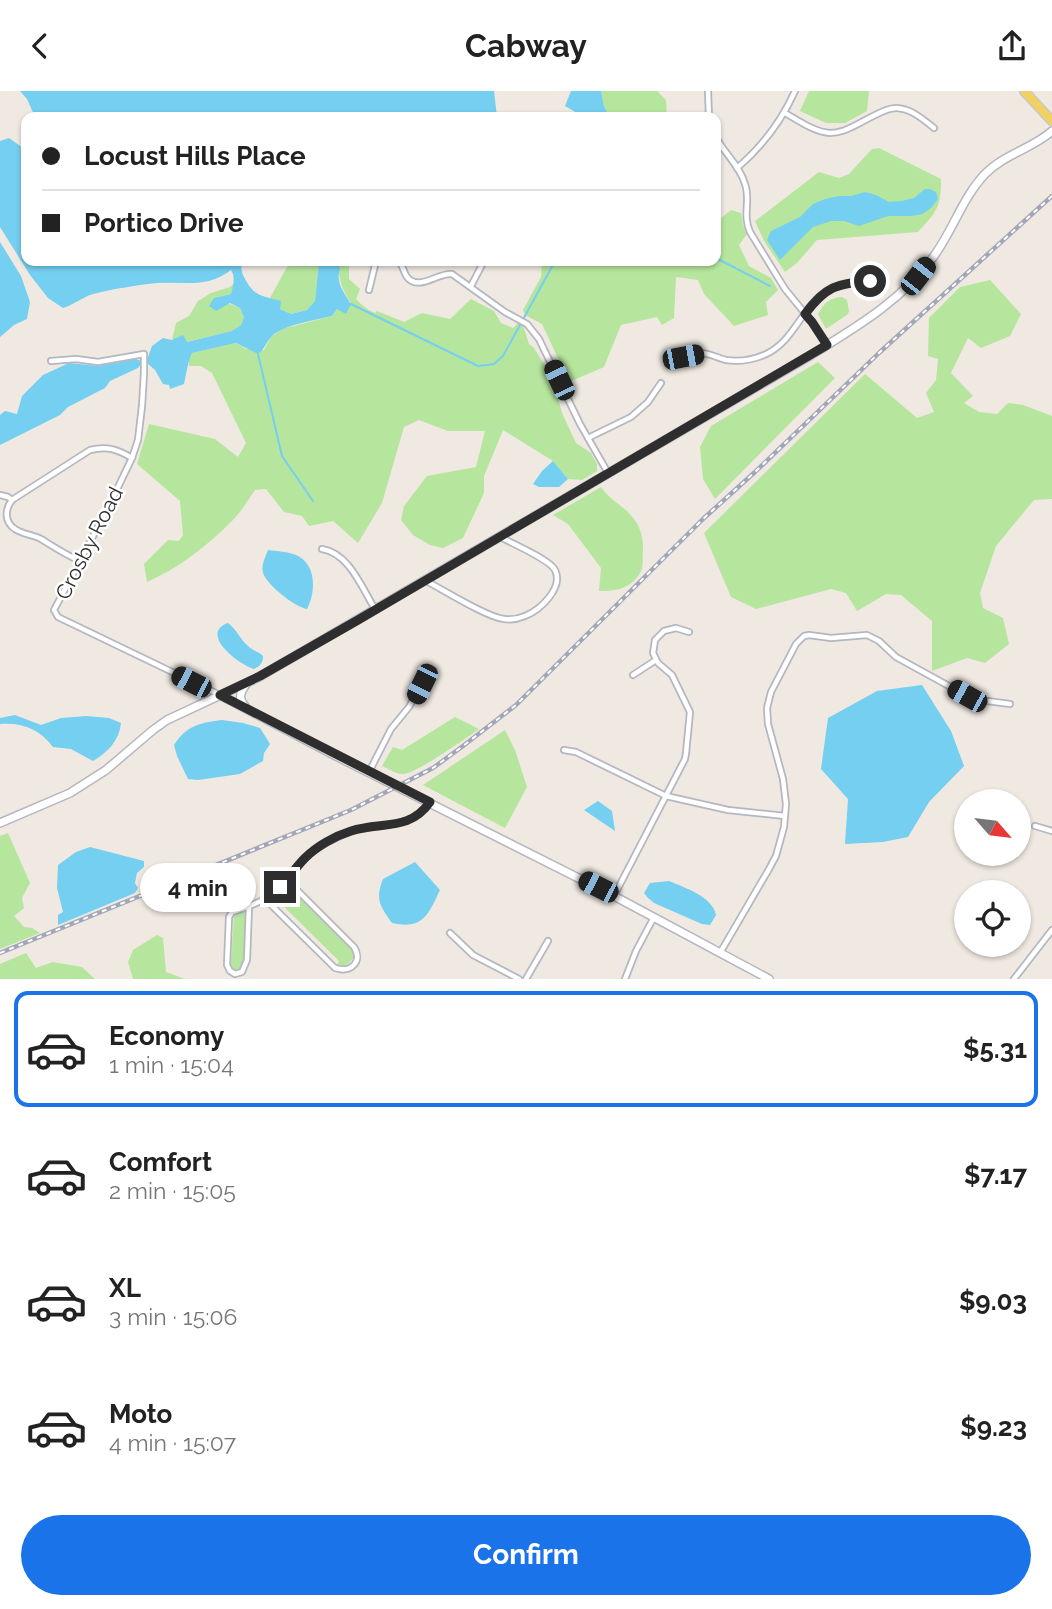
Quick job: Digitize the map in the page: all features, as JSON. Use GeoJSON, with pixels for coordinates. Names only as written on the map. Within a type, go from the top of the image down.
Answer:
{"type":"FeatureCollection","features":[{"type":"Feature","properties":{"kind":"main road"},"geometry":{"type":"LineString","coordinates":[[1024,91],[1052,121]]}},
{"type":"Feature","properties":{"kind":"main road"},"geometry":{"type":"LineString","coordinates":[[0,823],[75,790],[106,770],[167,720],[249,681],[375,610],[866,321],[890,303],[936,254],[979,181],[998,162],[1029,148],[1052,131]]}},
{"type":"Feature","properties":{"kind":"main road"},"geometry":{"type":"LineString","coordinates":[[249,681],[241,692],[240,701],[257,714]]}},
{"type":"Feature","properties":{"kind":"main road","name":"Crosby Road"},"geometry":{"type":"LineString","coordinates":[[220,695],[614,896],[769,979]]}},
{"type":"Feature","properties":{"kind":"street"},"geometry":{"type":"LineString","coordinates":[[708,91],[709,112]]}},
{"type":"Feature","properties":{"kind":"street"},"geometry":{"type":"LineString","coordinates":[[737,168],[763,144],[785,113],[795,91]]}},
{"type":"Feature","properties":{"kind":"street"},"geometry":{"type":"LineString","coordinates":[[785,113],[827,133],[839,132],[891,108],[903,108],[916,113],[934,128]]}},
{"type":"Feature","properties":{"kind":"street"},"geometry":{"type":"LineString","coordinates":[[721,147],[744,179],[747,191],[746,224],[750,232],[785,289],[827,345]]}},
{"type":"Feature","properties":{"kind":"street"},"geometry":{"type":"LineString","coordinates":[[369,290],[375,266]]}},
{"type":"Feature","properties":{"kind":"street"},"geometry":{"type":"LineString","coordinates":[[403,266],[409,279],[415,283],[446,273],[452,274],[505,312],[527,324],[539,339],[580,424],[608,473]]}},
{"type":"Feature","properties":{"kind":"street"},"geometry":{"type":"LineString","coordinates":[[471,286],[481,266]]}},
{"type":"Feature","properties":{"kind":"street"},"geometry":{"type":"LineString","coordinates":[[674,361],[700,353],[738,361],[751,360],[766,354],[781,344],[827,290],[840,284],[870,281]]}},
{"type":"Feature","properties":{"kind":"street","name":"Crosby Road"},"geometry":{"type":"LineString","coordinates":[[51,361],[76,359],[98,362],[144,354],[138,440],[132,459],[54,610],[58,618],[220,695]]}},
{"type":"Feature","properties":{"kind":"street"},"geometry":{"type":"LineString","coordinates":[[588,438],[631,417],[648,402],[661,383]]}},
{"type":"Feature","properties":{"kind":"street"},"geometry":{"type":"LineString","coordinates":[[80,561],[39,538],[15,530],[8,522],[8,506],[12,500],[90,450],[110,448],[132,459]]}},
{"type":"Feature","properties":{"kind":"street"},"geometry":{"type":"LineString","coordinates":[[0,495],[12,500]]}},
{"type":"Feature","properties":{"kind":"street"},"geometry":{"type":"LineString","coordinates":[[0,513],[6,514]]}},
{"type":"Feature","properties":{"kind":"street"},"geometry":{"type":"LineString","coordinates":[[425,580],[499,619],[516,619],[531,613],[555,588],[555,570],[547,562],[499,537]]}},
{"type":"Feature","properties":{"kind":"street"},"geometry":{"type":"LineString","coordinates":[[322,549],[332,550],[340,556],[375,610]]}},
{"type":"Feature","properties":{"kind":"street"},"geometry":{"type":"LineString","coordinates":[[614,896],[685,759],[690,712],[672,674],[656,660],[653,646],[664,631],[676,628],[689,632]]}},
{"type":"Feature","properties":{"kind":"street"},"geometry":{"type":"LineString","coordinates":[[720,953],[769,869],[780,842],[786,791],[768,724],[767,708],[771,692],[796,644],[804,636],[831,638],[867,635],[879,641],[896,657],[967,696],[1010,704]]}},
{"type":"Feature","properties":{"kind":"street"},"geometry":{"type":"LineString","coordinates":[[633,675],[656,660]]}},
{"type":"Feature","properties":{"kind":"street"},"geometry":{"type":"LineString","coordinates":[[369,772],[391,729],[409,708],[427,674]]}},
{"type":"Feature","properties":{"kind":"street"},"geometry":{"type":"LineString","coordinates":[[564,750],[576,752],[666,796],[729,810],[785,816]]}},
{"type":"Feature","properties":{"kind":"street"},"geometry":{"type":"LineString","coordinates":[[249,906],[247,960],[242,972],[235,974],[227,965],[229,915],[232,912],[265,899],[287,880],[304,859],[332,839],[352,831],[410,820],[430,802]]}},
{"type":"Feature","properties":{"kind":"street"},"geometry":{"type":"LineString","coordinates":[[1035,826],[1052,831]]}},
{"type":"Feature","properties":{"kind":"street"},"geometry":{"type":"LineString","coordinates":[[265,899],[335,968],[346,969],[353,966],[358,955],[354,947],[287,880]]}},
{"type":"Feature","properties":{"kind":"street"},"geometry":{"type":"LineString","coordinates":[[625,979],[654,918]]}},
{"type":"Feature","properties":{"kind":"street"},"geometry":{"type":"LineString","coordinates":[[1014,979],[1052,930]]}},
{"type":"Feature","properties":{"kind":"street"},"geometry":{"type":"LineString","coordinates":[[450,933],[473,955],[519,979]]}},
{"type":"Feature","properties":{"kind":"street"},"geometry":{"type":"LineString","coordinates":[[526,979],[548,941]]}},
{"type":"Feature","properties":{"kind":"green space"},"geometry":{"type":"Polygon","coordinates":[[[601,91],[657,91],[666,100],[667,112],[607,112],[601,91]]]}},
{"type":"Feature","properties":{"kind":"green space"},"geometry":{"type":"Polygon","coordinates":[[[809,91],[869,91],[867,111],[845,123],[826,123],[800,111],[809,91]]]}},
{"type":"Feature","properties":{"kind":"green space"},"geometry":{"type":"Polygon","coordinates":[[[879,148],[941,179],[939,203],[934,214],[918,232],[817,240],[797,263],[785,272],[764,241],[755,221],[819,172],[839,178],[849,174],[872,149],[879,148]]]}},
{"type":"Feature","properties":{"kind":"green space"},"geometry":{"type":"Polygon","coordinates":[[[731,210],[741,213],[747,234],[739,245],[749,266],[771,278],[778,290],[766,302],[768,315],[734,326],[704,294],[698,280],[676,277],[674,318],[662,325],[657,317],[621,325],[604,367],[569,382],[542,324],[525,315],[523,310],[541,277],[542,266],[721,266],[721,218],[731,210]]]}},
{"type":"Feature","properties":{"kind":"green space"},"geometry":{"type":"Polygon","coordinates":[[[318,266],[315,301],[307,310],[291,314],[280,309],[270,298],[287,267],[318,266]]]}},
{"type":"Feature","properties":{"kind":"green space"},"geometry":{"type":"Polygon","coordinates":[[[338,266],[349,266],[349,279],[360,289],[356,299],[375,313],[377,311],[404,322],[422,313],[450,319],[471,299],[494,311],[501,323],[513,328],[518,323],[523,325],[529,344],[552,377],[562,413],[576,443],[591,453],[597,464],[597,471],[582,480],[568,479],[553,461],[503,430],[484,476],[484,493],[463,538],[443,548],[430,545],[413,535],[401,520],[404,506],[427,476],[476,467],[485,431],[448,431],[419,420],[404,427],[382,503],[358,543],[333,521],[309,526],[302,516],[284,512],[266,489],[255,490],[235,517],[213,539],[182,563],[147,582],[144,564],[168,540],[179,541],[183,535],[180,501],[137,464],[149,424],[215,439],[238,457],[246,443],[212,373],[201,366],[189,366],[192,353],[236,343],[246,349],[264,350],[271,337],[282,329],[332,316],[337,309],[351,303],[343,289],[338,266]]]}},
{"type":"Feature","properties":{"kind":"green space"},"geometry":{"type":"Polygon","coordinates":[[[990,280],[1021,314],[1010,336],[981,348],[968,338],[951,373],[973,396],[964,403],[979,412],[997,414],[1008,403],[1023,405],[1052,416],[1052,499],[1034,500],[996,546],[980,593],[983,608],[1003,618],[1009,644],[985,663],[967,658],[932,671],[932,621],[901,595],[886,594],[857,611],[846,593],[831,589],[756,609],[731,597],[704,533],[865,374],[917,418],[934,412],[926,393],[936,380],[938,359],[928,356],[929,318],[960,287],[990,280]]]}},
{"type":"Feature","properties":{"kind":"green space"},"geometry":{"type":"Polygon","coordinates":[[[235,282],[231,294],[214,298],[240,308],[244,317],[241,325],[233,331],[186,342],[172,340],[176,323],[189,316],[198,301],[211,293],[230,287],[235,282]]]}},
{"type":"Feature","properties":{"kind":"green space"},"geometry":{"type":"Polygon","coordinates":[[[842,297],[847,300],[848,314],[826,329],[818,314],[827,302],[842,297]]]}},
{"type":"Feature","properties":{"kind":"green space"},"geometry":{"type":"Polygon","coordinates":[[[818,362],[835,378],[715,499],[703,479],[700,447],[711,426],[818,362]]]}},
{"type":"Feature","properties":{"kind":"green space"},"geometry":{"type":"Polygon","coordinates":[[[601,487],[636,522],[643,549],[642,569],[633,582],[617,589],[599,591],[601,568],[568,524],[553,515],[601,487]]]}},
{"type":"Feature","properties":{"kind":"green space"},"geometry":{"type":"Polygon","coordinates":[[[455,717],[479,729],[441,755],[409,772],[398,773],[382,766],[393,747],[402,750],[455,717]]]}},
{"type":"Feature","properties":{"kind":"green space"},"geometry":{"type":"Polygon","coordinates":[[[505,730],[515,750],[527,787],[505,828],[423,785],[505,730]]]}},
{"type":"Feature","properties":{"kind":"green space"},"geometry":{"type":"Polygon","coordinates":[[[8,833],[30,883],[22,898],[24,908],[14,916],[24,927],[40,933],[0,949],[0,836],[8,833]]]}},
{"type":"Feature","properties":{"kind":"green space"},"geometry":{"type":"Polygon","coordinates":[[[289,887],[351,947],[354,956],[349,962],[337,965],[339,961],[276,899],[289,887]]]}},
{"type":"Feature","properties":{"kind":"green space"},"geometry":{"type":"Polygon","coordinates":[[[244,912],[248,918],[244,967],[237,971],[231,965],[234,915],[244,912]]]}},
{"type":"Feature","properties":{"kind":"green space"},"geometry":{"type":"Polygon","coordinates":[[[157,935],[163,938],[166,972],[185,979],[133,979],[128,962],[133,950],[157,935]]]}},
{"type":"Feature","properties":{"kind":"green space"},"geometry":{"type":"Polygon","coordinates":[[[26,953],[36,968],[53,962],[82,967],[95,979],[0,979],[0,964],[26,953]]]}},
{"type":"Feature","properties":{"kind":"water"},"geometry":{"type":"Polygon","coordinates":[[[20,91],[494,91],[496,112],[33,112],[20,91]]]}},
{"type":"Feature","properties":{"kind":"water"},"geometry":{"type":"Polygon","coordinates":[[[571,91],[601,91],[607,112],[575,112],[565,106],[571,91]]]}},
{"type":"Feature","properties":{"kind":"water"},"geometry":{"type":"Polygon","coordinates":[[[9,138],[21,146],[21,261],[0,227],[0,141],[9,138]]]}},
{"type":"Feature","properties":{"kind":"water"},"geometry":{"type":"Polygon","coordinates":[[[925,189],[936,192],[938,199],[922,214],[888,216],[859,226],[844,221],[831,221],[813,227],[780,260],[767,240],[771,231],[800,217],[813,204],[825,199],[865,192],[889,202],[902,201],[914,198],[925,189]]]}},
{"type":"Feature","properties":{"kind":"water"},"geometry":{"type":"Polygon","coordinates":[[[0,242],[21,276],[30,302],[27,319],[14,325],[0,337],[0,242]]]}},
{"type":"Feature","properties":{"kind":"water"},"geometry":{"type":"Polygon","coordinates":[[[24,266],[241,266],[242,273],[251,288],[259,294],[281,301],[280,309],[291,314],[307,310],[315,301],[318,266],[339,266],[339,282],[351,304],[346,314],[337,309],[332,316],[300,323],[277,332],[258,354],[236,343],[192,353],[184,384],[170,389],[169,385],[163,384],[155,370],[148,364],[141,364],[110,381],[105,388],[68,407],[60,415],[0,445],[0,415],[5,411],[17,414],[22,396],[43,375],[69,363],[98,366],[136,359],[147,360],[152,346],[163,338],[172,340],[183,335],[187,342],[232,331],[241,325],[244,317],[240,308],[230,303],[216,311],[209,306],[214,298],[231,294],[234,279],[231,270],[204,282],[158,283],[100,292],[63,308],[48,298],[24,266]]]}},
{"type":"Feature","properties":{"kind":"water"},"geometry":{"type":"Polygon","coordinates":[[[553,461],[568,479],[559,487],[539,487],[533,484],[542,471],[553,461]]]}},
{"type":"Feature","properties":{"kind":"water"},"geometry":{"type":"Polygon","coordinates":[[[268,550],[296,555],[308,565],[313,587],[307,609],[282,595],[266,578],[263,567],[268,550]]]}},
{"type":"Feature","properties":{"kind":"water"},"geometry":{"type":"Polygon","coordinates":[[[228,623],[248,646],[263,656],[258,667],[254,669],[240,662],[224,649],[217,634],[220,628],[228,623]]]}},
{"type":"Feature","properties":{"kind":"water"},"geometry":{"type":"Polygon","coordinates":[[[922,685],[951,731],[964,766],[929,802],[908,837],[883,842],[845,844],[848,799],[821,769],[828,718],[877,691],[922,685]]]}},
{"type":"Feature","properties":{"kind":"water"},"geometry":{"type":"Polygon","coordinates":[[[15,715],[41,725],[61,718],[86,716],[109,718],[121,723],[112,745],[93,761],[71,749],[53,747],[30,728],[16,724],[0,724],[0,718],[15,715]]]}},
{"type":"Feature","properties":{"kind":"water"},"geometry":{"type":"Polygon","coordinates":[[[222,720],[260,728],[270,744],[264,753],[263,761],[240,774],[188,779],[174,745],[184,733],[195,726],[222,720]]]}},
{"type":"Feature","properties":{"kind":"water"},"geometry":{"type":"Polygon","coordinates":[[[598,801],[612,811],[615,831],[584,810],[598,801]]]}},
{"type":"Feature","properties":{"kind":"water"},"geometry":{"type":"Polygon","coordinates":[[[90,847],[144,861],[144,867],[137,873],[135,883],[138,888],[135,893],[58,925],[58,915],[63,912],[57,888],[58,865],[76,852],[90,847]]]}},
{"type":"Feature","properties":{"kind":"water"},"geometry":{"type":"Polygon","coordinates":[[[415,862],[440,890],[423,919],[411,924],[392,923],[380,902],[379,892],[383,879],[415,862]]]}},
{"type":"Feature","properties":{"kind":"water"},"geometry":{"type":"Polygon","coordinates":[[[669,881],[697,893],[709,903],[716,915],[710,925],[654,903],[644,893],[650,883],[669,881]]]}},
{"type":"Feature","properties":{"kind":"waterway"},"geometry":{"type":"LineString","coordinates":[[721,261],[770,286]]}},
{"type":"Feature","properties":{"kind":"waterway"},"geometry":{"type":"LineString","coordinates":[[351,304],[478,366],[494,364],[503,356],[552,266]]}},
{"type":"Feature","properties":{"kind":"waterway"},"geometry":{"type":"LineString","coordinates":[[258,354],[282,456],[313,501]]}},
{"type":"Feature","properties":{"kind":"railway"},"geometry":{"type":"LineString","coordinates":[[0,953],[351,810],[433,768],[516,705],[703,519],[880,352],[1052,196]]}},
{"type":"Feature","properties":{"kind":"route"},"geometry":{"type":"LineString","coordinates":[[280,887],[311,852],[332,839],[352,831],[410,820],[430,802],[220,695],[260,676],[358,620],[827,345],[805,314],[827,290],[840,284],[870,281]]}}]}
